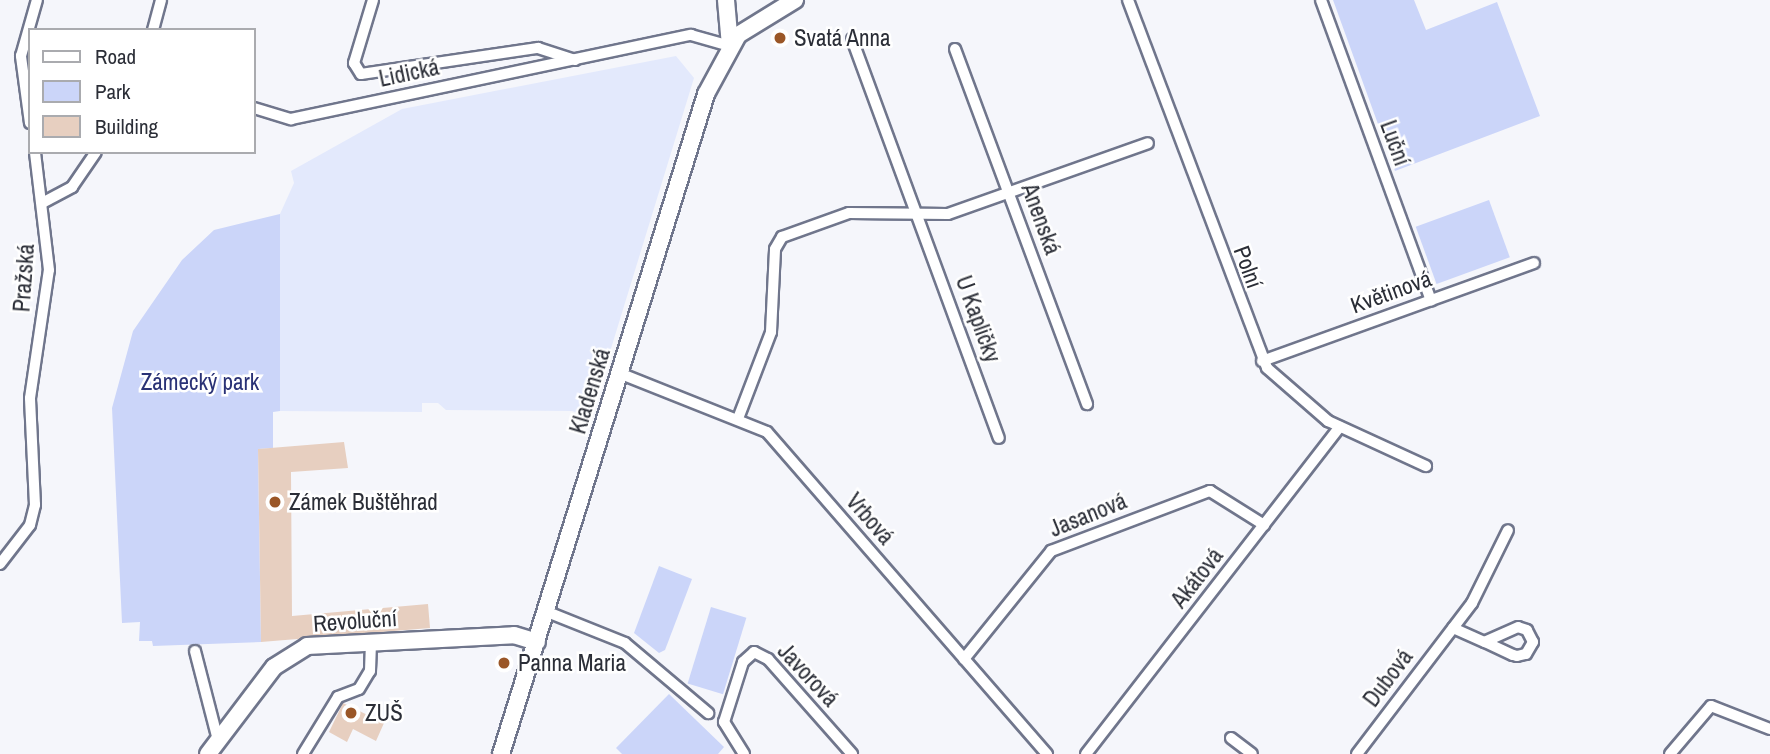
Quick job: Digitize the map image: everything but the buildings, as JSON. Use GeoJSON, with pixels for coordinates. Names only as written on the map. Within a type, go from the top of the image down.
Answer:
{"type":"FeatureCollection","features":[{"type":"Feature","properties":{"kind":"street"},"geometry":{"type":"LineString","coordinates":[[28,28],[37,0]]}},
{"type":"Feature","properties":{"kind":"street"},"geometry":{"type":"LineString","coordinates":[[154,28],[161,0]]}},
{"type":"Feature","properties":{"kind":"street","name":"Lidická"},"geometry":{"type":"LineString","coordinates":[[373,0],[354,63],[360,74],[529,48],[555,50],[575,60]]}},
{"type":"Feature","properties":{"kind":"street"},"geometry":{"type":"LineString","coordinates":[[726,0],[730,46]]}},
{"type":"Feature","properties":{"kind":"street"},"geometry":{"type":"LineString","coordinates":[[730,46],[762,16],[795,0]]}},
{"type":"Feature","properties":{"kind":"street","name":"Polní"},"geometry":{"type":"LineString","coordinates":[[1128,0],[1262,361],[1293,395],[1340,427],[1426,466]]}},
{"type":"Feature","properties":{"kind":"street","name":"Luční"},"geometry":{"type":"LineString","coordinates":[[1321,0],[1430,300]]}},
{"type":"Feature","properties":{"kind":"street"},"geometry":{"type":"LineString","coordinates":[[28,28],[22,47],[28,104]]}},
{"type":"Feature","properties":{"kind":"street","name":"Lidická"},"geometry":{"type":"LineString","coordinates":[[256,109],[291,119],[691,36],[730,46]]}},
{"type":"Feature","properties":{"kind":"street","name":"U Kapličky"},"geometry":{"type":"LineString","coordinates":[[852,39],[999,438]]}},
{"type":"Feature","properties":{"kind":"street","name":"Kladenská"},"geometry":{"type":"LineString","coordinates":[[501,754],[706,94],[730,46]]}},
{"type":"Feature","properties":{"kind":"street","name":"Anenská"},"geometry":{"type":"LineString","coordinates":[[955,49],[1087,404]]}},
{"type":"Feature","properties":{"kind":"street"},"geometry":{"type":"LineString","coordinates":[[739,416],[771,332],[777,242],[849,213],[943,215],[1148,143]]}},
{"type":"Feature","properties":{"kind":"street","name":"Pražská"},"geometry":{"type":"LineString","coordinates":[[0,564],[27,531],[35,505],[30,413],[48,284],[44,202],[35,154]]}},
{"type":"Feature","properties":{"kind":"street"},"geometry":{"type":"LineString","coordinates":[[44,202],[72,187],[95,154]]}},
{"type":"Feature","properties":{"kind":"street","name":"Květinová"},"geometry":{"type":"LineString","coordinates":[[1262,361],[1534,263]]}},
{"type":"Feature","properties":{"kind":"street","name":"Vrbová"},"geometry":{"type":"LineString","coordinates":[[619,373],[739,416],[767,432],[1047,754]]}},
{"type":"Feature","properties":{"kind":"street","name":"Akátová"},"geometry":{"type":"LineString","coordinates":[[1086,754],[1340,427]]}},
{"type":"Feature","properties":{"kind":"street","name":"Jasanová"},"geometry":{"type":"LineString","coordinates":[[964,660],[1051,551],[1210,491],[1264,525]]}},
{"type":"Feature","properties":{"kind":"street","name":"Dubová"},"geometry":{"type":"LineString","coordinates":[[1357,754],[1475,598],[1508,530]]}},
{"type":"Feature","properties":{"kind":"street"},"geometry":{"type":"LineString","coordinates":[[545,611],[625,643],[708,713]]}},
{"type":"Feature","properties":{"kind":"street"},"geometry":{"type":"LineString","coordinates":[[1453,628],[1485,642]]}},
{"type":"Feature","properties":{"kind":"street","name":"Revoluční"},"geometry":{"type":"LineString","coordinates":[[208,754],[274,667],[294,651],[315,644],[514,635],[537,642]]}},
{"type":"Feature","properties":{"kind":"street"},"geometry":{"type":"LineString","coordinates":[[303,754],[338,697],[359,689],[370,671],[371,642]]}},
{"type":"Feature","properties":{"kind":"street"},"geometry":{"type":"LineString","coordinates":[[195,651],[218,740]]}},
{"type":"Feature","properties":{"kind":"street","name":"Javorová"},"geometry":{"type":"LineString","coordinates":[[744,754],[724,722],[743,662],[754,652],[768,659],[852,754]]}},
{"type":"Feature","properties":{"kind":"street"},"geometry":{"type":"LineString","coordinates":[[1670,754],[1711,706],[1770,729]]}},
{"type":"Feature","properties":{"kind":"street"},"geometry":{"type":"LineString","coordinates":[[1231,738],[1252,754]]}},
{"type":"Feature","properties":{"kind":"shaded area"},"geometry":{"type":"Polygon","coordinates":[[[676,56],[694,78],[590,417],[572,411],[446,410],[438,403],[422,403],[422,412],[280,411],[280,214],[294,183],[291,171],[402,109],[676,56]]]}},
{"type":"Feature","properties":{"kind":"green space"},"geometry":{"type":"Polygon","coordinates":[[[1333,0],[1414,0],[1426,30],[1497,2],[1540,116],[1395,171],[1333,0]]]}},
{"type":"Feature","properties":{"kind":"green space"},"geometry":{"type":"Polygon","coordinates":[[[1489,200],[1510,257],[1437,284],[1416,227],[1489,200]]]}},
{"type":"Feature","properties":{"kind":"green space","name":"Zámecký park"},"geometry":{"type":"Polygon","coordinates":[[[280,214],[280,411],[273,412],[273,448],[258,449],[261,642],[153,646],[152,641],[139,641],[140,622],[122,623],[112,408],[133,331],[182,260],[214,230],[280,214]]]}},
{"type":"Feature","properties":{"kind":"green space"},"geometry":{"type":"Polygon","coordinates":[[[659,566],[692,579],[665,650],[659,653],[634,633],[659,566]]]}},
{"type":"Feature","properties":{"kind":"green space"},"geometry":{"type":"Polygon","coordinates":[[[711,607],[746,618],[723,694],[688,684],[711,607]]]}},
{"type":"Feature","properties":{"kind":"green space"},"geometry":{"type":"Polygon","coordinates":[[[669,694],[724,747],[718,754],[622,754],[616,748],[669,694]]]}},
{"type":"Feature","properties":{"kind":"place","name":"Svatá Anna"},"geometry":{"type":"Point","coordinates":[780,38]}},
{"type":"Feature","properties":{"kind":"place","name":"Zámek Buštěhrad"},"geometry":{"type":"Point","coordinates":[275,502]}},
{"type":"Feature","properties":{"kind":"place","name":"Panna Maria"},"geometry":{"type":"Point","coordinates":[504,663]}},
{"type":"Feature","properties":{"kind":"place","name":"ZUŠ"},"geometry":{"type":"Point","coordinates":[351,713]}}]}
